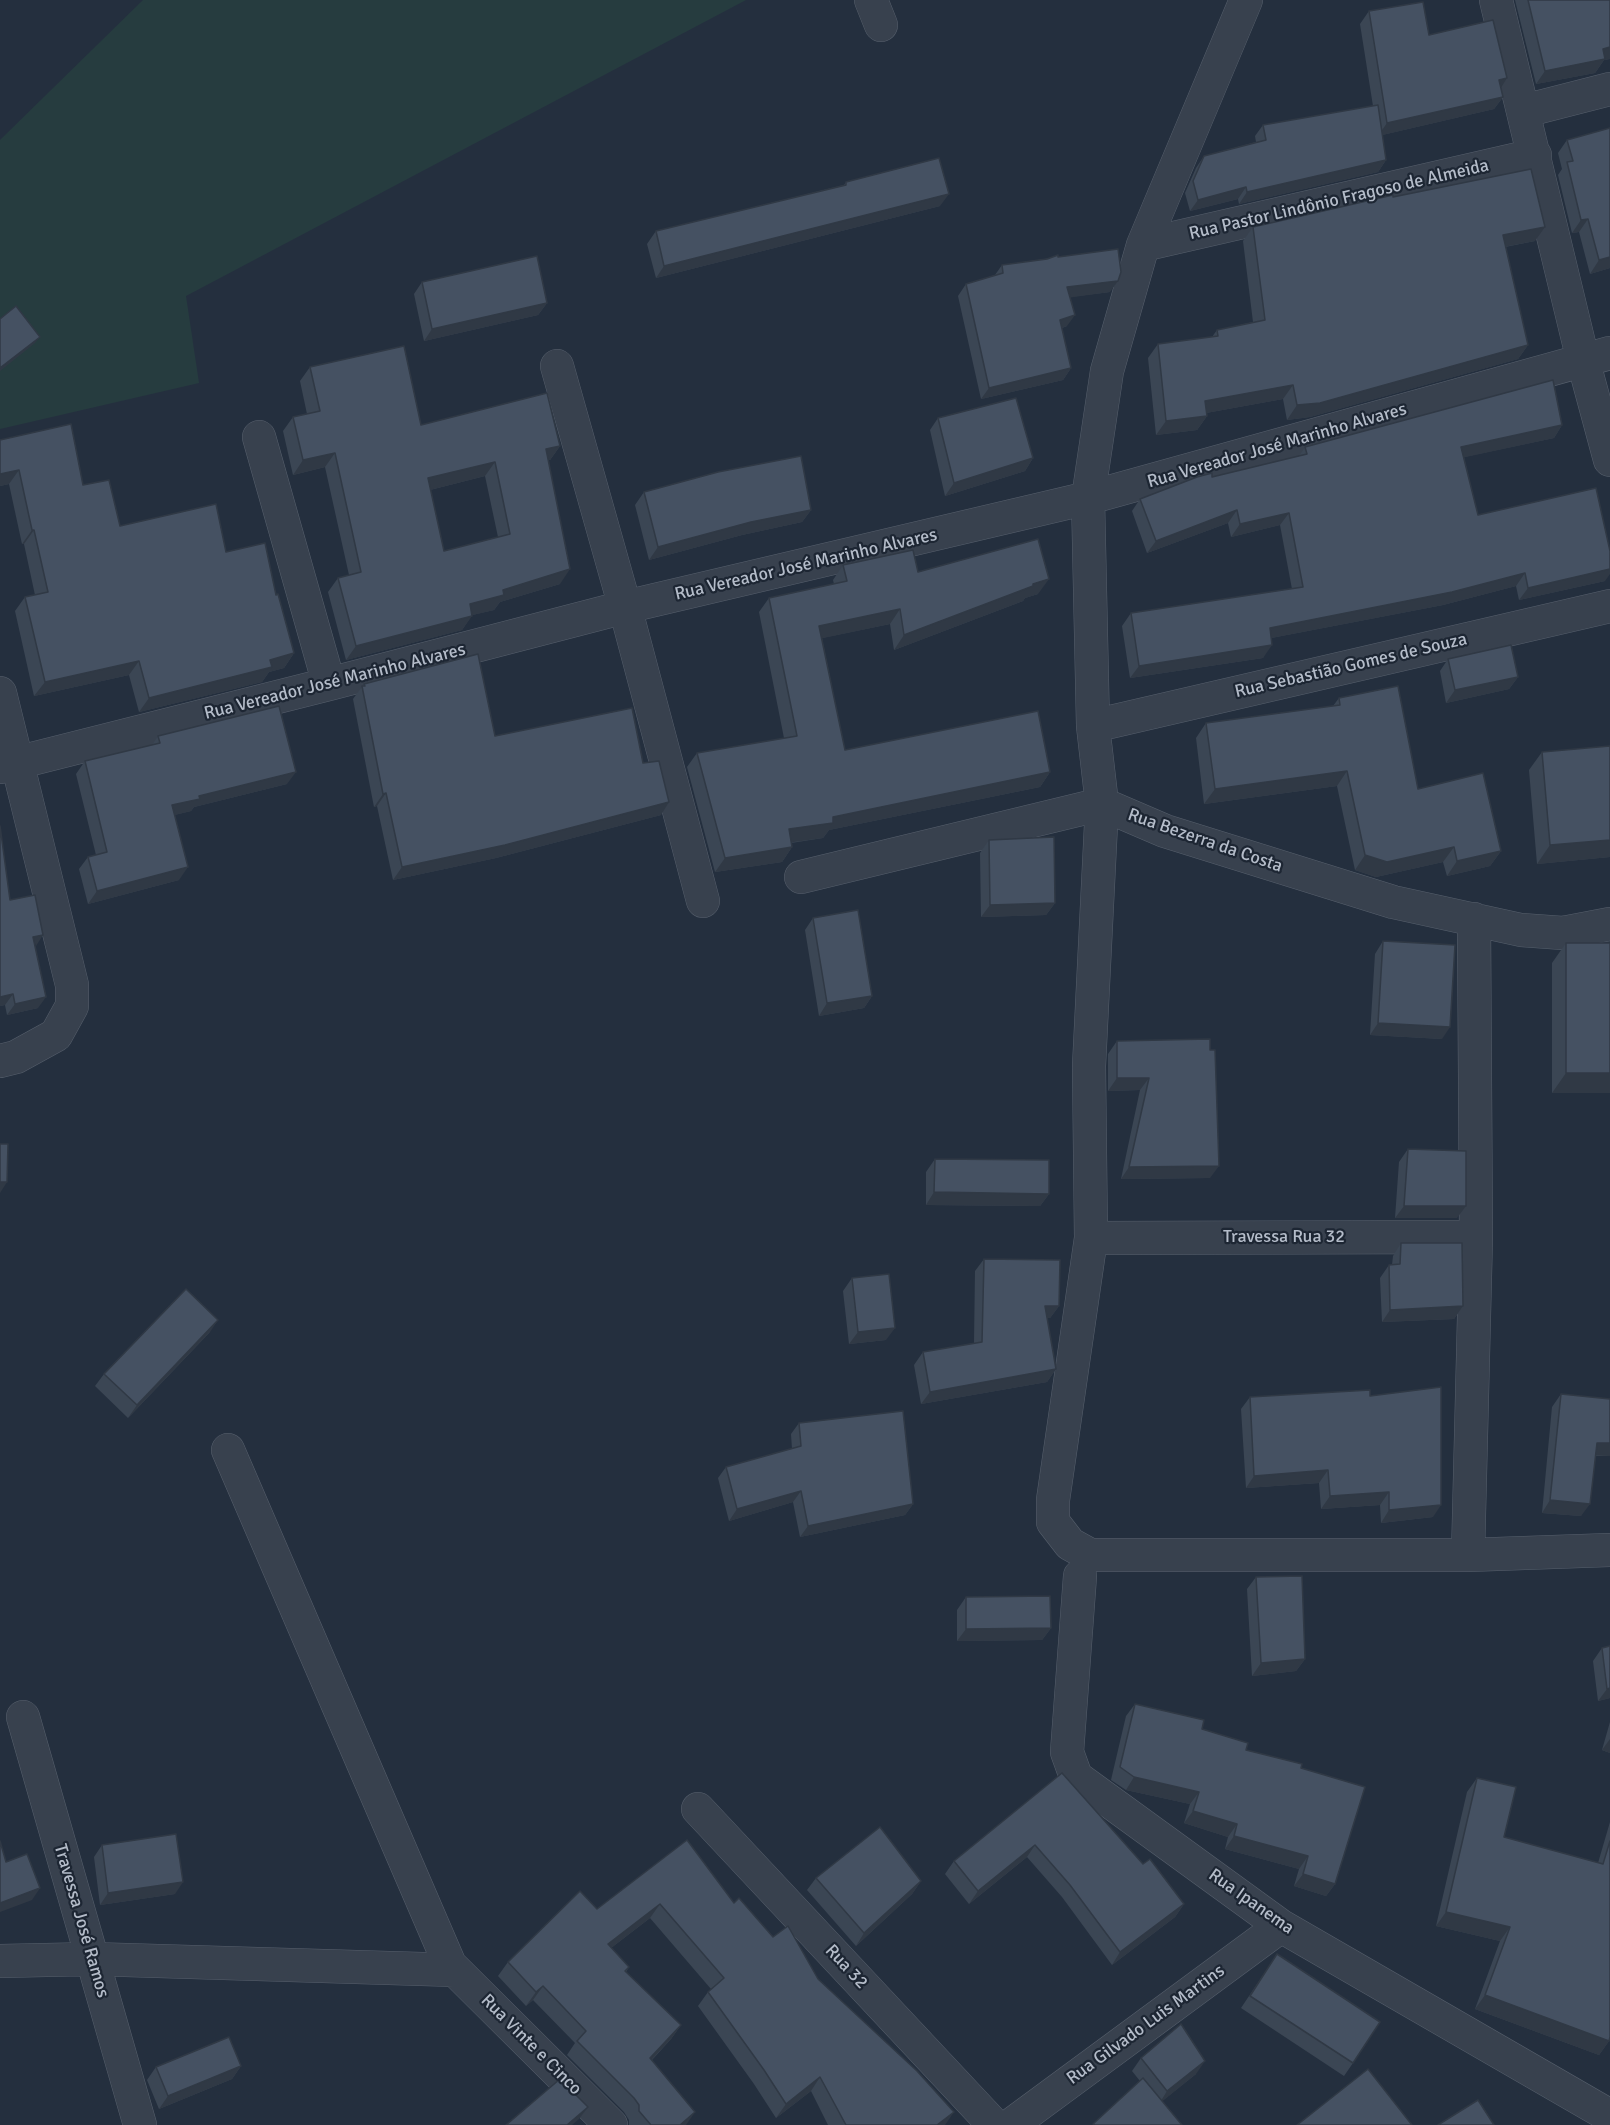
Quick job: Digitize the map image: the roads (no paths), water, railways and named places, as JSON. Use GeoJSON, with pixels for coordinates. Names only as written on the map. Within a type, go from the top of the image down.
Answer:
{"type":"FeatureCollection","features":[{"type":"Feature","properties":{"kind":"street"},"geometry":{"type":"LineString","coordinates":[[1246,0],[1143,245],[1107,371],[1088,498],[1093,726],[1102,804],[1089,1066],[1091,1238],[1053,1500],[1053,1522],[1070,1544],[1090,1555],[1468,1555],[1610,1550]]}},
{"type":"Feature","properties":{"kind":"street"},"geometry":{"type":"LineString","coordinates":[[1496,0],[1534,155],[1597,356],[1610,460]]}},
{"type":"Feature","properties":{"kind":"street"},"geometry":{"type":"LineString","coordinates":[[1524,111],[1610,89]]}},
{"type":"Feature","properties":{"kind":"street","name":"Rua Pastor Lindônio Fragoso de Almeida"},"geometry":{"type":"LineString","coordinates":[[1143,245],[1534,155]]}},
{"type":"Feature","properties":{"kind":"street","name":"Rua Vereador José Marinho Alvares"},"geometry":{"type":"LineString","coordinates":[[9,765],[625,607],[1088,498],[1597,356]]}},
{"type":"Feature","properties":{"kind":"street"},"geometry":{"type":"LineString","coordinates":[[557,366],[625,607],[703,901]]}},
{"type":"Feature","properties":{"kind":"street"},"geometry":{"type":"LineString","coordinates":[[259,437],[329,684]]}},
{"type":"Feature","properties":{"kind":"street","name":"Rua Sebastião Gomes de Souza"},"geometry":{"type":"LineString","coordinates":[[1093,726],[1610,606]]}},
{"type":"Feature","properties":{"kind":"street"},"geometry":{"type":"LineString","coordinates":[[0,693],[9,765],[72,986],[72,1006],[56,1035],[16,1057],[0,1061]]}},
{"type":"Feature","properties":{"kind":"street"},"geometry":{"type":"LineString","coordinates":[[801,877],[1102,804]]}},
{"type":"Feature","properties":{"kind":"street","name":"Rua Bezerra da Costa"},"geometry":{"type":"LineString","coordinates":[[1102,804],[1165,831],[1393,903],[1521,930],[1563,933],[1610,924]]}},
{"type":"Feature","properties":{"kind":"street"},"geometry":{"type":"LineString","coordinates":[[1468,1555],[1476,1237],[1474,919]]}},
{"type":"Feature","properties":{"kind":"street","name":"Travessa Rua 32"},"geometry":{"type":"LineString","coordinates":[[1091,1238],[1476,1237]]}},
{"type":"Feature","properties":{"kind":"street"},"geometry":{"type":"LineString","coordinates":[[0,1961],[92,1959],[453,1968],[228,1450]]}},
{"type":"Feature","properties":{"kind":"street","name":"Rua Ipanema"},"geometry":{"type":"LineString","coordinates":[[1080,1576],[1067,1752],[1076,1777],[1281,1926],[1610,2116]]}},
{"type":"Feature","properties":{"kind":"street","name":"Travessa José Ramos"},"geometry":{"type":"LineString","coordinates":[[23,1717],[140,2125]]}},
{"type":"Feature","properties":{"kind":"street","name":"Rua 32"},"geometry":{"type":"LineString","coordinates":[[698,1809],[994,2125]]}},
{"type":"Feature","properties":{"kind":"street","name":"Rua Gilvado Luis Martins"},"geometry":{"type":"LineString","coordinates":[[1011,2125],[1281,1926]]}},
{"type":"Feature","properties":{"kind":"street","name":"Rua Vinte e Cinco"},"geometry":{"type":"LineString","coordinates":[[453,1968],[611,2125]]}}]}
